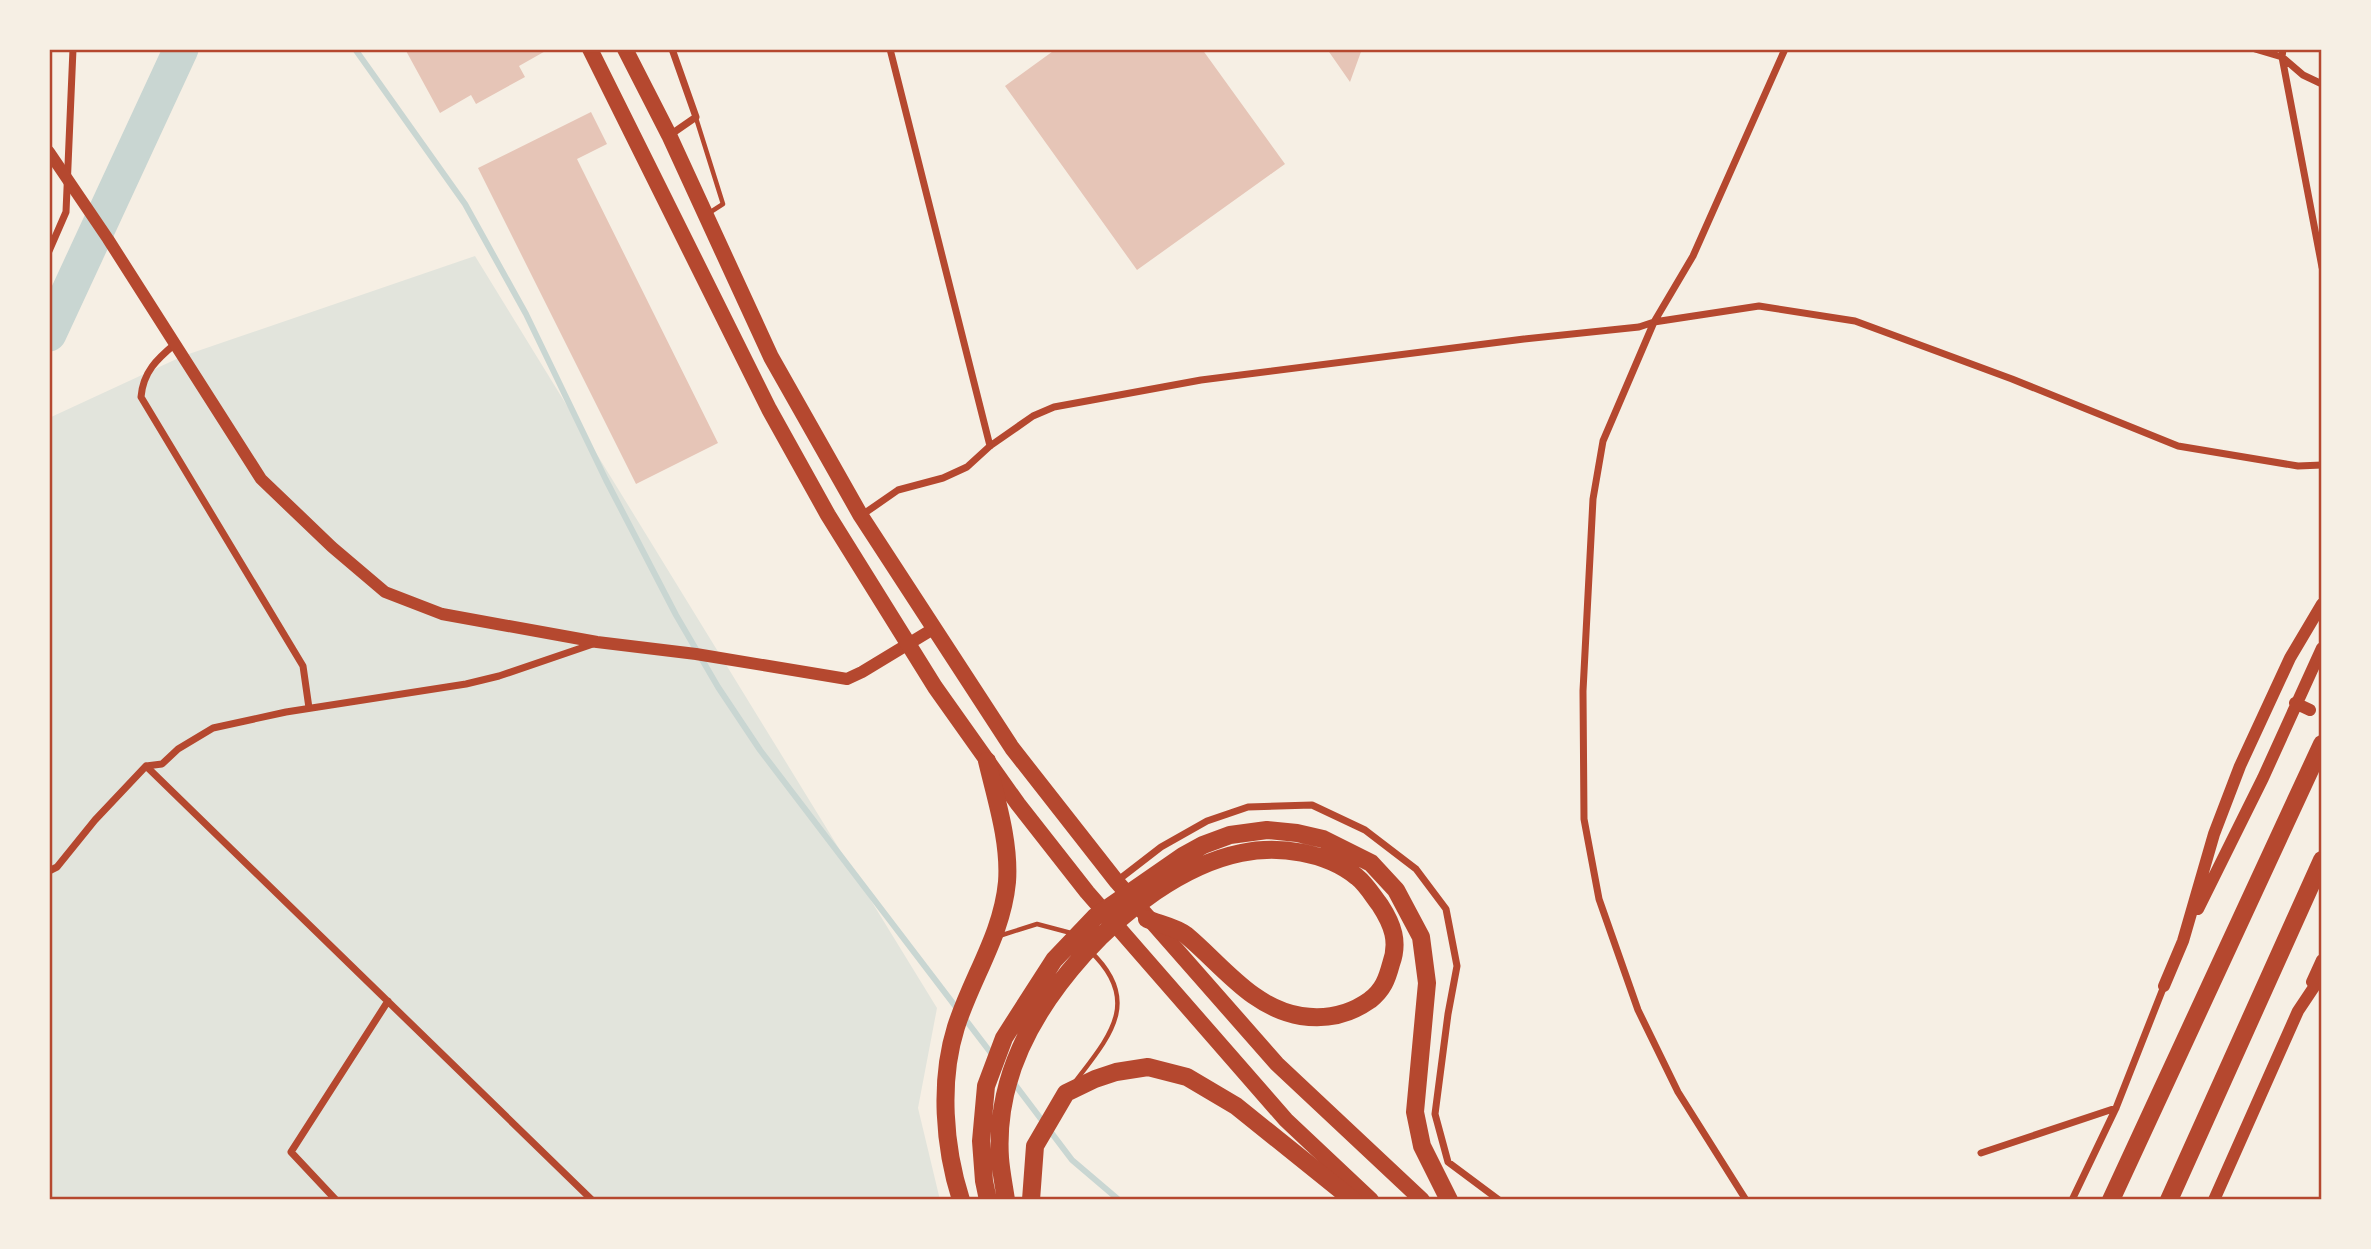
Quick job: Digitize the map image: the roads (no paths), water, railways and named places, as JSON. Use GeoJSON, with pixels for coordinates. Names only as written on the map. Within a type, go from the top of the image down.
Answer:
{"type":"FeatureCollection","features":[{"type":"Feature","properties":{"kind":"highway"},"geometry":{"type":"LineString","coordinates":[[590,49],[769,409],[828,515],[907,645],[987,761],[1087,892],[1286,1120],[1371,1200]]}},
{"type":"Feature","properties":{"kind":"highway"},"geometry":{"type":"LineString","coordinates":[[625,49],[669,135],[771,357],[861,516],[1012,748],[1147,919],[1277,1064],[1422,1200]]}},
{"type":"Feature","properties":{"kind":"highway"},"geometry":{"type":"LineString","coordinates":[[2112,1200],[2322,744]]}},
{"type":"Feature","properties":{"kind":"highway"},"geometry":{"type":"LineString","coordinates":[[961,1200],[953,1176],[947,1126],[947,1071],[955,1028],[995,937],[1007,882],[1006,854],[987,761]]}},
{"type":"Feature","properties":{"kind":"highway"},"geometry":{"type":"LineString","coordinates":[[988,1200],[981,1141],[986,1086],[1004,1038],[1054,960],[1083,928],[1103,911],[1183,856],[1202,845],[1230,835],[1267,830],[1323,839],[1371,863],[1396,890],[1421,937],[1427,983],[1415,1112],[1422,1146],[1449,1200]]}},
{"type":"Feature","properties":{"kind":"highway"},"geometry":{"type":"LineString","coordinates":[[1006,1200],[1000,1158],[1001,1115],[1020,1046],[1029,1028],[1069,970],[1098,938],[1125,914],[1164,886],[1217,861],[1241,853],[1287,850],[1309,855],[1337,864],[1358,877],[1392,927],[1396,949],[1385,985],[1368,1002],[1341,1016],[1302,1016],[1273,1008],[1228,976],[1184,933],[1147,919]]}},
{"type":"Feature","properties":{"kind":"highway"},"geometry":{"type":"LineString","coordinates":[[2169,1200],[2322,860]]}},
{"type":"Feature","properties":{"kind":"highway"},"geometry":{"type":"LineString","coordinates":[[1031,1200],[1035,1146],[1066,1093],[1106,1076],[1148,1067],[1186,1077],[1236,1106],[1353,1200]]}},
{"type":"Feature","properties":{"kind":"street"},"geometry":{"type":"LineString","coordinates":[[49,251],[66,212],[73,49]]}},
{"type":"Feature","properties":{"kind":"street"},"geometry":{"type":"LineString","coordinates":[[669,135],[696,117],[672,49]]}},
{"type":"Feature","properties":{"kind":"street"},"geometry":{"type":"LineString","coordinates":[[890,49],[990,446]]}},
{"type":"Feature","properties":{"kind":"street"},"geometry":{"type":"LineString","coordinates":[[1746,1200],[1678,1092],[1637,1010],[1599,899],[1584,819],[1583,691],[1593,499],[1603,441],[1654,322],[1693,256],[1785,49]]}},
{"type":"Feature","properties":{"kind":"street"},"geometry":{"type":"LineString","coordinates":[[2255,49],[2283,53],[2303,75],[2322,84]]}},
{"type":"Feature","properties":{"kind":"street"},"geometry":{"type":"LineString","coordinates":[[2283,53],[2322,267]]}},
{"type":"Feature","properties":{"kind":"street"},"geometry":{"type":"LineString","coordinates":[[49,152],[83,206],[108,239],[261,479],[332,547],[385,592],[442,614],[597,642],[696,654],[847,678],[862,672],[933,629]]}},
{"type":"Feature","properties":{"kind":"street"},"geometry":{"type":"LineString","coordinates":[[861,516],[898,489],[943,478],[967,467],[990,446],[1033,416],[1054,407],[1201,380],[1639,327],[1654,322],[1759,306],[1855,321],[2012,379],[2178,446],[2298,466],[2322,466]]}},
{"type":"Feature","properties":{"kind":"street"},"geometry":{"type":"LineString","coordinates":[[175,344],[153,363],[142,383],[141,397],[303,666],[309,708]]}},
{"type":"Feature","properties":{"kind":"street"},"geometry":{"type":"LineString","coordinates":[[2183,941],[2214,834],[2240,766],[2290,658],[2322,604]]}},
{"type":"Feature","properties":{"kind":"street"},"geometry":{"type":"LineString","coordinates":[[49,871],[57,867],[95,820],[146,766],[162,764],[178,749],[213,727],[309,708],[466,684],[499,676],[597,642]]}},
{"type":"Feature","properties":{"kind":"street"},"geometry":{"type":"LineString","coordinates":[[2072,1200],[2116,1108],[2183,941],[2263,778],[2322,648]]}},
{"type":"Feature","properties":{"kind":"street"},"geometry":{"type":"LineString","coordinates":[[2295,703],[2310,710]]}},
{"type":"Feature","properties":{"kind":"street"},"geometry":{"type":"LineString","coordinates":[[146,766],[592,1200]]}},
{"type":"Feature","properties":{"kind":"street"},"geometry":{"type":"LineString","coordinates":[[1116,882],[1161,848],[1207,821],[1248,807],[1312,805],[1364,830],[1416,869],[1446,909],[1457,966],[1435,1114],[1448,1162],[1499,1200]]}},
{"type":"Feature","properties":{"kind":"street"},"geometry":{"type":"LineString","coordinates":[[2214,1200],[2322,960]]}},
{"type":"Feature","properties":{"kind":"street"},"geometry":{"type":"LineString","coordinates":[[2298,1012],[2322,975]]}},
{"type":"Feature","properties":{"kind":"street"},"geometry":{"type":"LineString","coordinates":[[336,1200],[291,1152],[388,1001]]}},
{"type":"Feature","properties":{"kind":"street"},"geometry":{"type":"LineString","coordinates":[[1981,1153],[2116,1108]]}},
{"type":"Feature","properties":{"kind":"lane"},"geometry":{"type":"LineString","coordinates":[[696,117],[723,204],[705,215]]}},
{"type":"Feature","properties":{"kind":"lane"},"geometry":{"type":"LineString","coordinates":[[995,937],[1037,924],[1071,933],[1079,941]]}},
{"type":"Feature","properties":{"kind":"lane"},"geometry":{"type":"LineString","coordinates":[[1066,1093],[1111,1034],[1116,1014],[1116,989],[1105,965],[1086,948]]}},
{"type":"Feature","properties":{"kind":"waterway"},"geometry":{"type":"LineString","coordinates":[[49,334],[181,49]]}},
{"type":"Feature","properties":{"kind":"waterway"},"geometry":{"type":"LineString","coordinates":[[355,49],[465,204],[526,314],[606,480],[676,615],[718,687],[760,750],[994,1057]]}},
{"type":"Feature","properties":{"kind":"waterway"},"geometry":{"type":"LineString","coordinates":[[1013,1082],[1072,1160],[1119,1200]]}}]}
